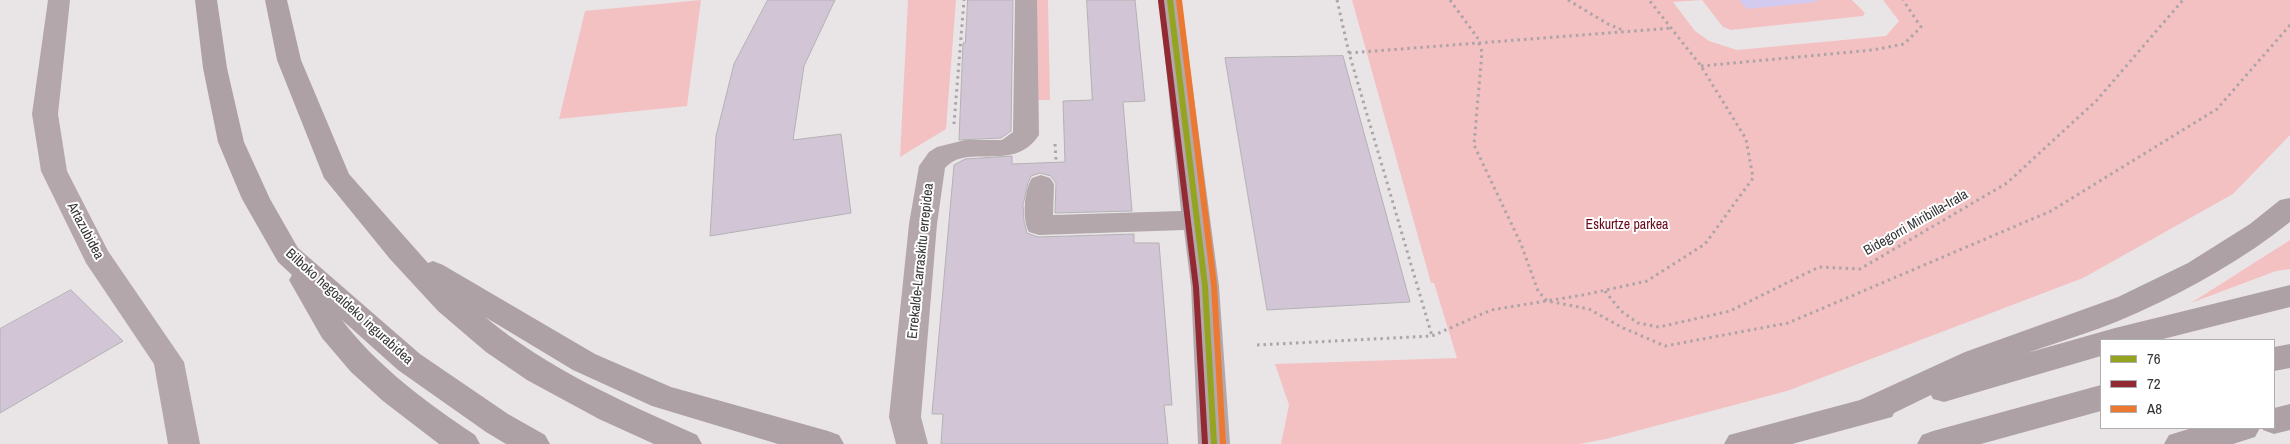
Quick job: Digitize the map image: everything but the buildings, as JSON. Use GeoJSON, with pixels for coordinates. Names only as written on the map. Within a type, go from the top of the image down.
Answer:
{"type":"FeatureCollection","features":[{"type":"Feature","properties":{"kind":"highway","name":"Bilboko hegoaldeko ingurabidea"},"geometry":{"type":"LineString","coordinates":[[206,0],[215,68],[231,142],[256,199],[288,255],[409,362],[497,422],[534,444]]}},
{"type":"Feature","properties":{"kind":"highway"},"geometry":{"type":"LineString","coordinates":[[276,0],[289,60],[337,178],[400,252],[448,303],[497,344],[538,371],[610,410],[686,444]]}},
{"type":"Feature","properties":{"kind":"highway"},"geometry":{"type":"LineString","coordinates":[[1864,413],[1976,360],[2128,305],[2206,265],[2260,231],[2290,207]]}},
{"type":"Feature","properties":{"kind":"highway"},"geometry":{"type":"LineString","coordinates":[[400,252],[584,362],[664,397],[815,441]]}},
{"type":"Feature","properties":{"kind":"highway"},"geometry":{"type":"LineString","coordinates":[[288,255],[333,330],[378,380],[427,419],[464,444]]}},
{"type":"Feature","properties":{"kind":"highway"},"geometry":{"type":"LineString","coordinates":[[2119,339],[2290,296]]}},
{"type":"Feature","properties":{"kind":"highway"},"geometry":{"type":"LineString","coordinates":[[1740,444],[1864,413],[2100,344]]}},
{"type":"Feature","properties":{"kind":"highway"},"geometry":{"type":"LineString","coordinates":[[2275,359],[2290,356]]}},
{"type":"Feature","properties":{"kind":"highway"},"geometry":{"type":"LineString","coordinates":[[1932,444],[2100,398]]}},
{"type":"Feature","properties":{"kind":"highway"},"geometry":{"type":"LineString","coordinates":[[2275,421],[2290,417]]}},
{"type":"Feature","properties":{"kind":"highway"},"geometry":{"type":"LineString","coordinates":[[2180,444],[2240,429]]}},
{"type":"Feature","properties":{"kind":"street","name":"Artazubidea"},"geometry":{"type":"LineString","coordinates":[[59,0],[45,114],[54,171],[96,256],[169,362],[184,444]]}},
{"type":"Feature","properties":{"kind":"street","name":"Errekalde-Larraskitu errepidea"},"geometry":{"type":"LineString","coordinates":[[912,444],[905,417],[923,224],[932,166],[936,158],[947,151],[1007,148],[1026,135],[1026,0]]}},
{"type":"Feature","properties":{"kind":"street"},"geometry":{"type":"LineString","coordinates":[[1170,0],[1205,286],[1214,444]]}},
{"type":"Feature","properties":{"kind":"street"},"geometry":{"type":"LineString","coordinates":[[1041,184],[1039,225],[1196,220]]}},
{"type":"Feature","properties":{"kind":"path"},"geometry":{"type":"LineString","coordinates":[[1337,0],[1349,53],[1432,336]]}},
{"type":"Feature","properties":{"kind":"path"},"geometry":{"type":"LineString","coordinates":[[1450,0],[1479,43],[1482,52],[1474,145],[1521,244],[1538,291],[1548,301],[1589,309],[1621,328],[1665,346],[1788,323],[2051,211],[2217,109],[2290,25]]}},
{"type":"Feature","properties":{"kind":"path"},"geometry":{"type":"LineString","coordinates":[[1568,0],[1608,24],[1626,32]]}},
{"type":"Feature","properties":{"kind":"path"},"geometry":{"type":"LineString","coordinates":[[1257,345],[1432,336],[1491,310],[1605,291],[1647,281],[1705,244],[1724,222],[1753,178],[1746,139],[1701,66],[1673,28],[1649,0]]}},
{"type":"Feature","properties":{"kind":"path"},"geometry":{"type":"LineString","coordinates":[[1701,66],[1873,50],[1904,44],[1921,26],[1903,0]]}},
{"type":"Feature","properties":{"kind":"path","name":"Bidegorri Miribilla-Irala"},"geometry":{"type":"LineString","coordinates":[[1605,291],[1621,311],[1638,323],[1659,328],[1730,312],[1819,267],[1860,269],[2007,184],[2098,100],[2183,0]]}},
{"type":"Feature","properties":{"kind":"path"},"geometry":{"type":"LineString","coordinates":[[1349,53],[1673,28]]}},
{"type":"Feature","properties":{"kind":"green space"},"geometry":{"type":"Polygon","coordinates":[[[701,0],[687,106],[559,119],[585,11],[701,0]]]}},
{"type":"Feature","properties":{"kind":"green space"},"geometry":{"type":"Polygon","coordinates":[[[908,0],[956,0],[946,129],[900,157],[908,0]]]}},
{"type":"Feature","properties":{"kind":"green space"},"geometry":{"type":"Polygon","coordinates":[[[1036,0],[1048,0],[1050,100],[1033,100],[1036,0]]]}},
{"type":"Feature","properties":{"kind":"green space","name":"Eskurtze parkea"},"geometry":{"type":"Polygon","coordinates":[[[1352,0],[1702,0],[1673,2],[1695,31],[1709,41],[1737,50],[1886,36],[1899,21],[1883,0],[2290,0],[2290,135],[2233,194],[2083,278],[1787,391],[1606,439],[1579,444],[1281,444],[1289,405],[1275,364],[1457,358],[1434,283],[1431,283],[1352,0]]]}},
{"type":"Feature","properties":{"kind":"green space"},"geometry":{"type":"Polygon","coordinates":[[[1702,0],[1852,0],[1865,13],[1863,16],[1731,30],[1723,27],[1702,0]]]}},
{"type":"Feature","properties":{"kind":"green space"},"geometry":{"type":"Polygon","coordinates":[[[2290,240],[2290,269],[2276,271],[2191,303],[2290,240]]]}},
{"type":"Feature","properties":{"kind":"shaded area"},"geometry":{"type":"Polygon","coordinates":[[[1739,0],[1815,0],[1817,2],[1747,9],[1739,0]]]}},
{"type":"Feature","properties":{"kind":"transit line","name":"76"},"geometry":{"type":"LineString","coordinates":[[1170,0],[1205,286],[1214,444]]}},
{"type":"Feature","properties":{"kind":"transit line","name":"A8"},"geometry":{"type":"LineString","coordinates":[[1179,0],[1214,285],[1223,444]]}},
{"type":"Feature","properties":{"kind":"transit line","name":"72"},"geometry":{"type":"LineString","coordinates":[[1161,1],[1196,287],[1205,444]]}}]}
